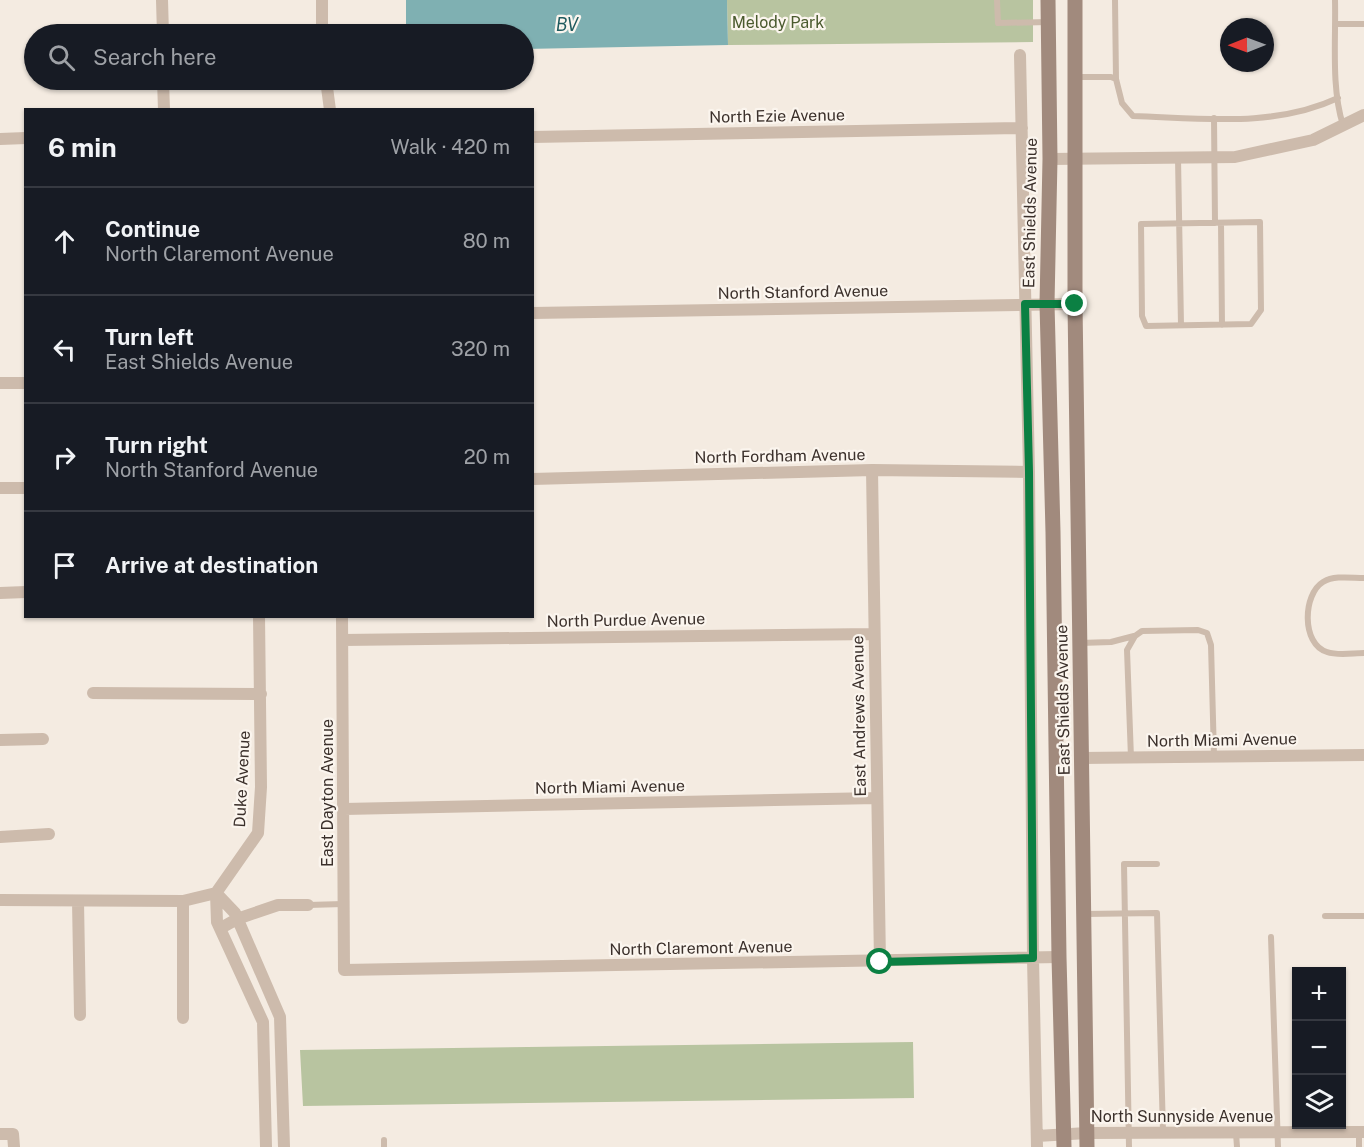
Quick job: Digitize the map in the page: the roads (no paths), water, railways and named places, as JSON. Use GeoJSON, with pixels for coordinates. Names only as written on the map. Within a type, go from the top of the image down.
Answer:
{"type":"FeatureCollection","features":[{"type":"Feature","properties":{"kind":"main road","name":"East Shields Avenue"},"geometry":{"type":"LineString","coordinates":[[1048,0],[1050,159],[1047,304],[1064,1141]]}},
{"type":"Feature","properties":{"kind":"main road","name":"East Shields Avenue"},"geometry":{"type":"LineString","coordinates":[[1075,0],[1075,304],[1087,1140]]}},
{"type":"Feature","properties":{"kind":"street"},"geometry":{"type":"LineString","coordinates":[[162,0],[163,24]]}},
{"type":"Feature","properties":{"kind":"street"},"geometry":{"type":"LineString","coordinates":[[322,0],[322,24]]}},
{"type":"Feature","properties":{"kind":"street","name":"East Shields Avenue"},"geometry":{"type":"LineString","coordinates":[[1020,55],[1029,472],[1033,958],[1037,1141]]}},
{"type":"Feature","properties":{"kind":"street"},"geometry":{"type":"LineString","coordinates":[[163,90],[164,108]]}},
{"type":"Feature","properties":{"kind":"street"},"geometry":{"type":"LineString","coordinates":[[327,90],[330,108]]}},
{"type":"Feature","properties":{"kind":"street"},"geometry":{"type":"LineString","coordinates":[[1050,159],[1235,157],[1313,140],[1364,116]]}},
{"type":"Feature","properties":{"kind":"street","name":"North Ezie Avenue"},"geometry":{"type":"LineString","coordinates":[[534,137],[1022,128]]}},
{"type":"Feature","properties":{"kind":"street"},"geometry":{"type":"LineString","coordinates":[[0,139],[24,138]]}},
{"type":"Feature","properties":{"kind":"street","name":"North Stanford Avenue"},"geometry":{"type":"LineString","coordinates":[[534,313],[1075,304]]}},
{"type":"Feature","properties":{"kind":"street"},"geometry":{"type":"LineString","coordinates":[[0,383],[24,383]]}},
{"type":"Feature","properties":{"kind":"street","name":"North Fordham Avenue"},"geometry":{"type":"LineString","coordinates":[[534,479],[872,470],[1029,472]]}},
{"type":"Feature","properties":{"kind":"street","name":"East Andrews Avenue"},"geometry":{"type":"LineString","coordinates":[[872,470],[880,962]]}},
{"type":"Feature","properties":{"kind":"street"},"geometry":{"type":"LineString","coordinates":[[0,488],[24,488]]}},
{"type":"Feature","properties":{"kind":"street"},"geometry":{"type":"LineString","coordinates":[[0,593],[24,592]]}},
{"type":"Feature","properties":{"kind":"street","name":"Duke Avenue"},"geometry":{"type":"LineString","coordinates":[[216,893],[258,833],[261,787],[259,618]]}},
{"type":"Feature","properties":{"kind":"street","name":"East Dayton Avenue"},"geometry":{"type":"LineString","coordinates":[[342,618],[344,970]]}},
{"type":"Feature","properties":{"kind":"street","name":"North Purdue Avenue"},"geometry":{"type":"LineString","coordinates":[[343,640],[874,634]]}},
{"type":"Feature","properties":{"kind":"street"},"geometry":{"type":"LineString","coordinates":[[93,693],[261,694]]}},
{"type":"Feature","properties":{"kind":"street"},"geometry":{"type":"LineString","coordinates":[[0,740],[43,739]]}},
{"type":"Feature","properties":{"kind":"street","name":"North Miami Avenue"},"geometry":{"type":"LineString","coordinates":[[1081,758],[1364,755]]}},
{"type":"Feature","properties":{"kind":"street","name":"North Miami Avenue"},"geometry":{"type":"LineString","coordinates":[[344,809],[877,798]]}},
{"type":"Feature","properties":{"kind":"street"},"geometry":{"type":"LineString","coordinates":[[0,837],[50,834]]}},
{"type":"Feature","properties":{"kind":"street"},"geometry":{"type":"LineString","coordinates":[[0,900],[183,900],[216,893]]}},
{"type":"Feature","properties":{"kind":"street"},"geometry":{"type":"LineString","coordinates":[[216,893],[235,913],[280,1017],[284,1147]]}},
{"type":"Feature","properties":{"kind":"street"},"geometry":{"type":"LineString","coordinates":[[216,893],[217,922],[262,1022],[266,1147]]}},
{"type":"Feature","properties":{"kind":"street"},"geometry":{"type":"LineString","coordinates":[[183,900],[183,1018]]}},
{"type":"Feature","properties":{"kind":"street"},"geometry":{"type":"LineString","coordinates":[[78,901],[80,1015]]}},
{"type":"Feature","properties":{"kind":"street"},"geometry":{"type":"LineString","coordinates":[[221,927],[278,905],[309,904]]}},
{"type":"Feature","properties":{"kind":"street","name":"North Claremont Avenue"},"geometry":{"type":"LineString","coordinates":[[344,970],[1059,957]]}},
{"type":"Feature","properties":{"kind":"street","name":"North Sunnyside Avenue"},"geometry":{"type":"LineString","coordinates":[[1037,1141],[1087,1140],[1129,1133],[1163,1132],[1361,1132]]}},
{"type":"Feature","properties":{"kind":"street"},"geometry":{"type":"LineString","coordinates":[[0,1134],[13,1134],[14,1147]]}},
{"type":"Feature","properties":{"kind":"lane"},"geometry":{"type":"LineString","coordinates":[[998,0],[998,23],[1049,22]]}},
{"type":"Feature","properties":{"kind":"lane"},"geometry":{"type":"LineString","coordinates":[[1115,0],[1116,79],[1122,103],[1133,116],[1260,119],[1321,106],[1338,98]]}},
{"type":"Feature","properties":{"kind":"lane"},"geometry":{"type":"LineString","coordinates":[[1335,0],[1338,98],[1343,126]]}},
{"type":"Feature","properties":{"kind":"lane"},"geometry":{"type":"LineString","coordinates":[[1336,24],[1364,24]]}},
{"type":"Feature","properties":{"kind":"lane"},"geometry":{"type":"LineString","coordinates":[[1075,77],[1116,79]]}},
{"type":"Feature","properties":{"kind":"lane"},"geometry":{"type":"LineString","coordinates":[[1214,118],[1222,325]]}},
{"type":"Feature","properties":{"kind":"lane"},"geometry":{"type":"LineString","coordinates":[[1178,158],[1181,223],[1181,325]]}},
{"type":"Feature","properties":{"kind":"lane"},"geometry":{"type":"LineString","coordinates":[[1260,222],[1261,310],[1251,324],[1146,326],[1142,316],[1141,224],[1181,223],[1260,222]]}},
{"type":"Feature","properties":{"kind":"lane"},"geometry":{"type":"LineString","coordinates":[[1364,578],[1336,578],[1326,580],[1316,587],[1310,601],[1308,618],[1310,636],[1315,644],[1325,652],[1364,653]]}},
{"type":"Feature","properties":{"kind":"lane"},"geometry":{"type":"LineString","coordinates":[[1080,643],[1111,642],[1135,636],[1142,631],[1198,630],[1207,633],[1211,645],[1214,757]]}},
{"type":"Feature","properties":{"kind":"lane"},"geometry":{"type":"LineString","coordinates":[[1131,758],[1127,650],[1135,636]]}},
{"type":"Feature","properties":{"kind":"lane"},"geometry":{"type":"LineString","coordinates":[[1129,1147],[1124,864],[1156,864]]}},
{"type":"Feature","properties":{"kind":"lane"},"geometry":{"type":"LineString","coordinates":[[309,904],[343,904]]}},
{"type":"Feature","properties":{"kind":"lane"},"geometry":{"type":"LineString","coordinates":[[1084,914],[1156,913],[1163,1132]]}},
{"type":"Feature","properties":{"kind":"lane"},"geometry":{"type":"LineString","coordinates":[[1325,916],[1364,916]]}},
{"type":"Feature","properties":{"kind":"lane"},"geometry":{"type":"LineString","coordinates":[[1271,937],[1278,1147]]}},
{"type":"Feature","properties":{"kind":"lane"},"geometry":{"type":"LineString","coordinates":[[1236,1132],[1236,1147]]}},
{"type":"Feature","properties":{"kind":"lane"},"geometry":{"type":"LineString","coordinates":[[1359,1147],[1361,1132]]}},
{"type":"Feature","properties":{"kind":"water","name":"BV"},"geometry":{"type":"Polygon","coordinates":[[[406,0],[727,0],[728,45],[534,49],[534,24],[406,24],[406,0]]]}},
{"type":"Feature","properties":{"kind":"park label","name":"Melody Park"},"geometry":{"type":"Point","coordinates":[778,22]}}]}
